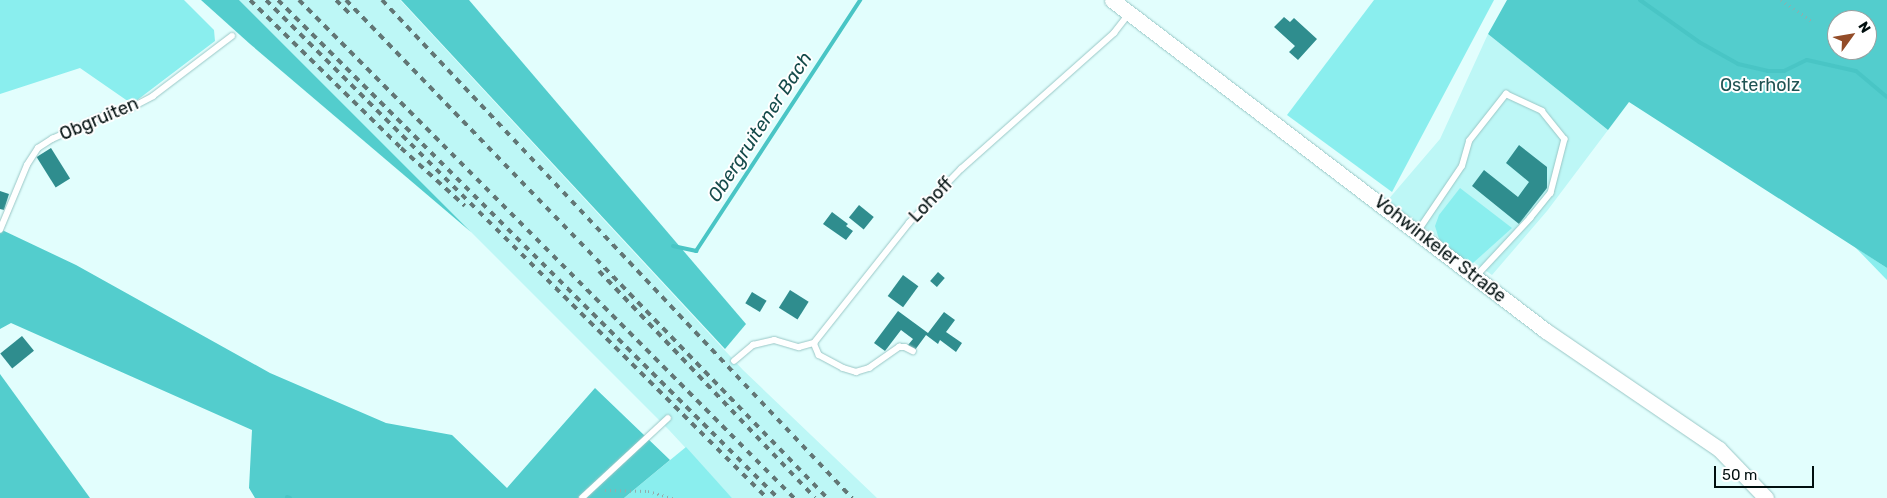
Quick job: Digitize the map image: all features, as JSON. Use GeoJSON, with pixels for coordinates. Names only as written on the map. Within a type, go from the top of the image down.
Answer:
{"type":"FeatureCollection","features":[{"type":"Feature","properties":{"kind":"street","name":"Vohwinkeler Straße"},"geometry":{"type":"LineString","coordinates":[[1112,0],[1418,231],[1546,331],[1718,448],[1766,498]]}},
{"type":"Feature","properties":{"kind":"lane","name":"Lohoff"},"geometry":{"type":"LineString","coordinates":[[814,343],[909,223],[962,169],[1114,33],[1129,13]]}},
{"type":"Feature","properties":{"kind":"lane","name":"Obgruiten"},"geometry":{"type":"LineString","coordinates":[[0,230],[27,165],[38,148],[52,139],[153,96],[232,36]]}},
{"type":"Feature","properties":{"kind":"lane"},"geometry":{"type":"LineString","coordinates":[[1418,231],[1462,166],[1469,141],[1506,94],[1542,111],[1564,138],[1551,193],[1531,218],[1476,277]]}},
{"type":"Feature","properties":{"kind":"lane"},"geometry":{"type":"LineString","coordinates":[[734,361],[753,345],[774,340],[798,347],[814,343],[819,355],[843,368],[856,372],[869,368],[899,348],[904,347],[913,351]]}},
{"type":"Feature","properties":{"kind":"lane"},"geometry":{"type":"LineString","coordinates":[[582,498],[668,418]]}},
{"type":"Feature","properties":{"kind":"path"},"geometry":{"type":"LineString","coordinates":[[1781,0],[1812,21]]}},
{"type":"Feature","properties":{"kind":"path"},"geometry":{"type":"LineString","coordinates":[[591,490],[648,492],[673,498]]}},
{"type":"Feature","properties":{"kind":"shaded area"},"geometry":{"type":"Polygon","coordinates":[[[0,0],[184,0],[214,30],[215,41],[132,104],[80,68],[0,94],[0,0]]]}},
{"type":"Feature","properties":{"kind":"shaded area"},"geometry":{"type":"Polygon","coordinates":[[[239,0],[400,0],[743,370],[877,498],[732,498],[669,430],[239,0]]]}},
{"type":"Feature","properties":{"kind":"shaded area"},"geometry":{"type":"Polygon","coordinates":[[[1374,0],[1494,0],[1392,192],[1287,115],[1374,0]]]}},
{"type":"Feature","properties":{"kind":"shaded area"},"geometry":{"type":"Polygon","coordinates":[[[1488,34],[1608,130],[1547,211],[1492,275],[1387,201],[1440,139],[1488,34]]]}},
{"type":"Feature","properties":{"kind":"shaded area"},"geometry":{"type":"Polygon","coordinates":[[[1460,188],[1512,228],[1473,263],[1461,258],[1439,239],[1435,226],[1439,215],[1460,188]]]}},
{"type":"Feature","properties":{"kind":"shaded area"},"geometry":{"type":"Polygon","coordinates":[[[1855,247],[1887,268],[1887,280],[1855,247]]]}},
{"type":"Feature","properties":{"kind":"shaded area"},"geometry":{"type":"Polygon","coordinates":[[[686,447],[732,498],[624,498],[686,447]]]}},
{"type":"Feature","properties":{"kind":"green space"},"geometry":{"type":"Polygon","coordinates":[[[201,0],[239,0],[471,232],[250,44],[201,0]]]}},
{"type":"Feature","properties":{"kind":"green space"},"geometry":{"type":"Polygon","coordinates":[[[401,0],[469,0],[746,324],[725,349],[401,0]]]}},
{"type":"Feature","properties":{"kind":"green space","name":"Osterholz"},"geometry":{"type":"Polygon","coordinates":[[[1507,0],[1887,0],[1887,268],[1629,102],[1608,130],[1488,34],[1507,0]]]}},
{"type":"Feature","properties":{"kind":"green space"},"geometry":{"type":"Polygon","coordinates":[[[0,229],[76,265],[270,373],[386,423],[452,435],[507,488],[595,388],[670,460],[624,498],[255,498],[249,488],[252,430],[11,323],[0,329],[0,229]]]}},
{"type":"Feature","properties":{"kind":"green space"},"geometry":{"type":"Polygon","coordinates":[[[0,374],[90,498],[0,498],[0,374]]]}},
{"type":"Feature","properties":{"kind":"building"},"geometry":{"type":"Polygon","coordinates":[[[1284,17],[1290,22],[1294,18],[1317,39],[1298,60],[1289,52],[1295,46],[1274,27],[1284,17]]]}},
{"type":"Feature","properties":{"kind":"building"},"geometry":{"type":"Polygon","coordinates":[[[1519,145],[1547,167],[1547,188],[1519,224],[1472,186],[1484,170],[1518,197],[1529,182],[1506,163],[1519,145]]]}},
{"type":"Feature","properties":{"kind":"building"},"geometry":{"type":"Polygon","coordinates":[[[51,148],[70,179],[56,188],[37,157],[51,148]]]}},
{"type":"Feature","properties":{"kind":"building"},"geometry":{"type":"Polygon","coordinates":[[[0,191],[9,194],[4,210],[0,209],[0,191]]]}},
{"type":"Feature","properties":{"kind":"building"},"geometry":{"type":"Polygon","coordinates":[[[859,205],[874,217],[864,229],[849,217],[859,205]]]}},
{"type":"Feature","properties":{"kind":"building"},"geometry":{"type":"Polygon","coordinates":[[[832,212],[848,224],[846,226],[853,231],[846,240],[823,224],[832,212]]]}},
{"type":"Feature","properties":{"kind":"building"},"geometry":{"type":"Polygon","coordinates":[[[938,272],[945,278],[937,287],[930,281],[938,272]]]}},
{"type":"Feature","properties":{"kind":"building"},"geometry":{"type":"Polygon","coordinates":[[[903,275],[918,286],[903,307],[888,296],[903,275]]]}},
{"type":"Feature","properties":{"kind":"building"},"geometry":{"type":"Polygon","coordinates":[[[790,290],[809,302],[798,319],[779,308],[790,290]]]}},
{"type":"Feature","properties":{"kind":"building"},"geometry":{"type":"Polygon","coordinates":[[[752,292],[767,301],[760,312],[745,303],[752,292]]]}},
{"type":"Feature","properties":{"kind":"building"},"geometry":{"type":"Polygon","coordinates":[[[898,311],[928,333],[944,312],[955,320],[946,332],[962,343],[956,352],[940,340],[938,344],[926,335],[915,350],[908,345],[913,339],[901,330],[885,351],[874,343],[898,311]]]}},
{"type":"Feature","properties":{"kind":"building"},"geometry":{"type":"Polygon","coordinates":[[[22,336],[34,351],[12,368],[0,354],[22,336]]]}},
{"type":"Feature","properties":{"kind":"waterway","name":"Obergruitener Bach"},"geometry":{"type":"LineString","coordinates":[[673,246],[696,251],[860,0]]}},
{"type":"Feature","properties":{"kind":"waterway"},"geometry":{"type":"LineString","coordinates":[[1640,0],[1699,42],[1738,64],[1768,71],[1784,71],[1807,60],[1856,71],[1887,97]]}},
{"type":"Feature","properties":{"kind":"railway"},"geometry":{"type":"LineString","coordinates":[[250,0],[401,148],[465,206]]}},
{"type":"Feature","properties":{"kind":"railway"},"geometry":{"type":"LineString","coordinates":[[266,0],[767,498]]}},
{"type":"Feature","properties":{"kind":"railway"},"geometry":{"type":"LineString","coordinates":[[278,0],[778,498]]}},
{"type":"Feature","properties":{"kind":"railway"},"geometry":{"type":"LineString","coordinates":[[299,0],[794,498]]}},
{"type":"Feature","properties":{"kind":"railway"},"geometry":{"type":"LineString","coordinates":[[336,0],[350,14]]}},
{"type":"Feature","properties":{"kind":"railway"},"geometry":{"type":"LineString","coordinates":[[346,0],[827,498]]}},
{"type":"Feature","properties":{"kind":"railway"},"geometry":{"type":"LineString","coordinates":[[382,0],[852,498]]}},
{"type":"Feature","properties":{"kind":"railway"},"geometry":{"type":"LineString","coordinates":[[599,271],[815,498]]}}]}
